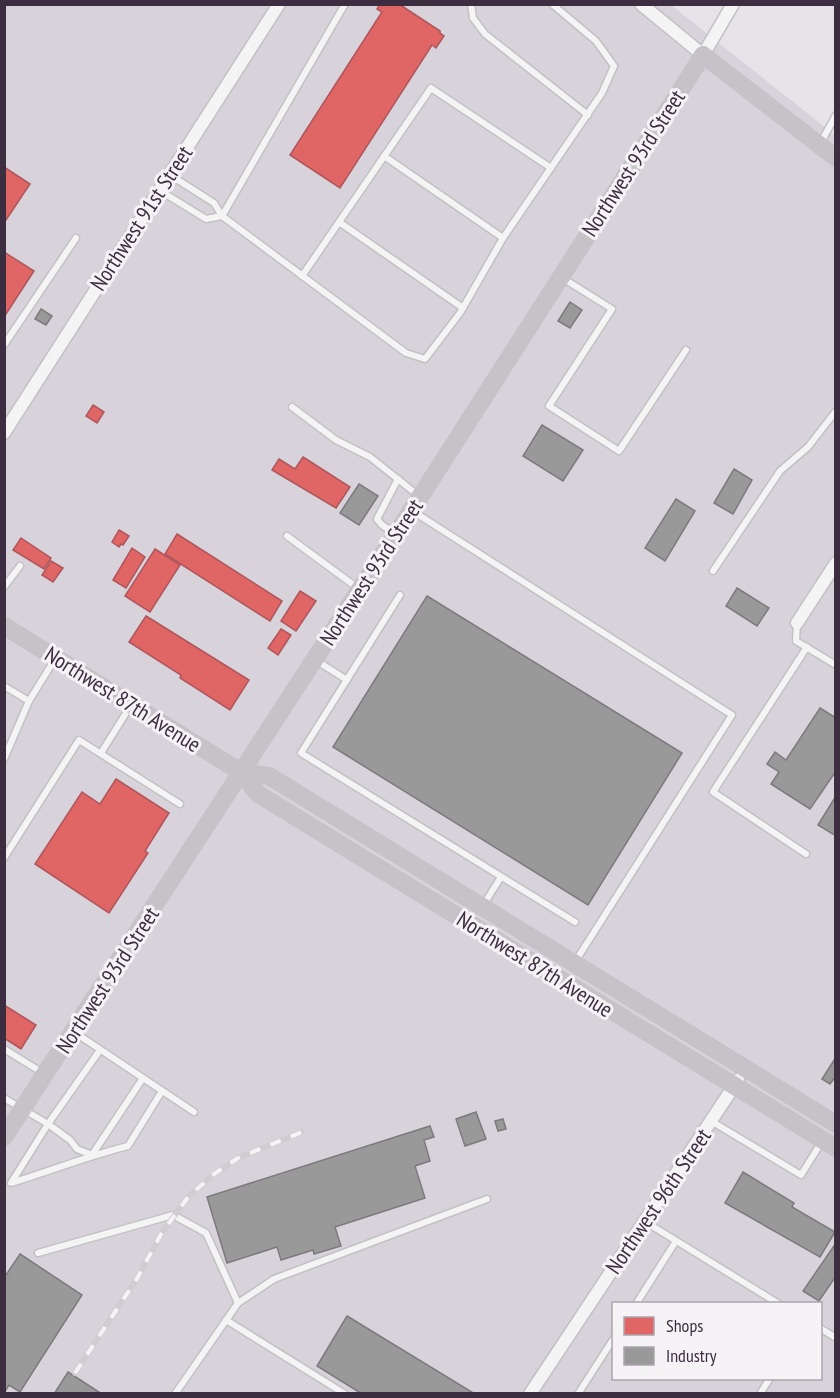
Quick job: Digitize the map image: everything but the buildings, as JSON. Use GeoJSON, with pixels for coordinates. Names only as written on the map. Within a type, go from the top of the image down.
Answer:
{"type":"FeatureCollection","features":[{"type":"Feature","properties":{"kind":"main road"},"geometry":{"type":"LineString","coordinates":[[703,55],[836,158]]}},
{"type":"Feature","properties":{"kind":"main road","name":"Northwest 93rd Street"},"geometry":{"type":"LineString","coordinates":[[4,1137],[703,55]]}},
{"type":"Feature","properties":{"kind":"main road","name":"Northwest 87th Avenue"},"geometry":{"type":"LineString","coordinates":[[4,626],[241,772],[258,794],[829,1144]]}},
{"type":"Feature","properties":{"kind":"main road","name":"Northwest 87th Avenue"},"geometry":{"type":"LineString","coordinates":[[241,772],[269,776],[836,1124]]}},
{"type":"Feature","properties":{"kind":"street","name":"Northwest 91st Street"},"geometry":{"type":"LineString","coordinates":[[7,425],[279,4]]}},
{"type":"Feature","properties":{"kind":"street","name":"Northwest 93rd Street"},"geometry":{"type":"LineString","coordinates":[[703,55],[733,4]]}},
{"type":"Feature","properties":{"kind":"street"},"geometry":{"type":"LineString","coordinates":[[645,6],[703,55]]}},
{"type":"Feature","properties":{"kind":"street"},"geometry":{"type":"LineString","coordinates":[[797,622],[836,563]]}},
{"type":"Feature","properties":{"kind":"street","name":"Northwest 96th Street"},"geometry":{"type":"LineString","coordinates":[[530,1394],[746,1069]]}},
{"type":"Feature","properties":{"kind":"lane"},"geometry":{"type":"LineString","coordinates":[[159,190],[206,219],[222,216],[345,4]]}},
{"type":"Feature","properties":{"kind":"lane"},"geometry":{"type":"LineString","coordinates":[[471,4],[473,18],[485,34],[588,115]]}},
{"type":"Feature","properties":{"kind":"lane"},"geometry":{"type":"LineString","coordinates":[[169,174],[214,203],[222,216],[406,353],[425,359],[463,308],[504,238],[588,115],[602,93],[614,66],[596,41],[552,4]]}},
{"type":"Feature","properties":{"kind":"lane"},"geometry":{"type":"LineString","coordinates":[[302,276],[431,88],[551,168]]}},
{"type":"Feature","properties":{"kind":"lane"},"geometry":{"type":"LineString","coordinates":[[819,145],[836,115]]}},
{"type":"Feature","properties":{"kind":"lane"},"geometry":{"type":"LineString","coordinates":[[384,156],[504,238]]}},
{"type":"Feature","properties":{"kind":"lane"},"geometry":{"type":"LineString","coordinates":[[339,222],[463,308]]}},
{"type":"Feature","properties":{"kind":"lane"},"geometry":{"type":"LineString","coordinates":[[4,345],[76,238]]}},
{"type":"Feature","properties":{"kind":"lane"},"geometry":{"type":"LineString","coordinates":[[561,277],[612,309],[549,406],[619,451],[686,350]]}},
{"type":"Feature","properties":{"kind":"lane"},"geometry":{"type":"LineString","coordinates":[[292,407],[336,440],[370,457],[398,479],[415,503],[732,715],[574,963]]}},
{"type":"Feature","properties":{"kind":"lane"},"geometry":{"type":"LineString","coordinates":[[713,571],[780,471],[808,447],[836,411]]}},
{"type":"Feature","properties":{"kind":"lane"},"geometry":{"type":"LineString","coordinates":[[395,534],[377,519],[398,479]]}},
{"type":"Feature","properties":{"kind":"lane"},"geometry":{"type":"LineString","coordinates":[[286,536],[360,589]]}},
{"type":"Feature","properties":{"kind":"lane"},"geometry":{"type":"LineString","coordinates":[[4,587],[20,566]]}},
{"type":"Feature","properties":{"kind":"lane"},"geometry":{"type":"LineString","coordinates":[[400,595],[301,753],[575,922]]}},
{"type":"Feature","properties":{"kind":"lane"},"geometry":{"type":"LineString","coordinates":[[797,622],[796,641],[836,665]]}},
{"type":"Feature","properties":{"kind":"lane"},"geometry":{"type":"LineString","coordinates":[[806,854],[713,792],[807,647]]}},
{"type":"Feature","properties":{"kind":"lane"},"geometry":{"type":"LineString","coordinates":[[4,759],[28,700],[55,658]]}},
{"type":"Feature","properties":{"kind":"lane"},"geometry":{"type":"LineString","coordinates":[[314,659],[347,680]]}},
{"type":"Feature","properties":{"kind":"lane"},"geometry":{"type":"LineString","coordinates":[[4,686],[28,700]]}},
{"type":"Feature","properties":{"kind":"lane"},"geometry":{"type":"LineString","coordinates":[[101,753],[131,705]]}},
{"type":"Feature","properties":{"kind":"lane"},"geometry":{"type":"LineString","coordinates":[[4,858],[79,740],[180,804]]}},
{"type":"Feature","properties":{"kind":"lane"},"geometry":{"type":"LineString","coordinates":[[482,907],[501,877]]}},
{"type":"Feature","properties":{"kind":"lane"},"geometry":{"type":"LineString","coordinates":[[73,1032],[194,1112]]}},
{"type":"Feature","properties":{"kind":"lane"},"geometry":{"type":"LineString","coordinates":[[4,1049],[46,1075]]}},
{"type":"Feature","properties":{"kind":"lane"},"geometry":{"type":"LineString","coordinates":[[100,1050],[48,1124],[11,1183],[92,1155],[128,1146],[162,1091]]}},
{"type":"Feature","properties":{"kind":"lane"},"geometry":{"type":"LineString","coordinates":[[92,1155],[142,1078]]}},
{"type":"Feature","properties":{"kind":"lane"},"geometry":{"type":"LineString","coordinates":[[4,1098],[48,1124],[70,1140],[77,1149],[92,1155]]}},
{"type":"Feature","properties":{"kind":"lane"},"geometry":{"type":"LineString","coordinates":[[711,1121],[801,1175],[829,1144]]}},
{"type":"Feature","properties":{"kind":"lane"},"geometry":{"type":"LineString","coordinates":[[175,1394],[238,1303],[274,1279],[487,1199]]}},
{"type":"Feature","properties":{"kind":"lane"},"geometry":{"type":"LineString","coordinates":[[38,1253],[173,1215],[206,1233],[238,1303]]}},
{"type":"Feature","properties":{"kind":"lane"},"geometry":{"type":"LineString","coordinates":[[644,1221],[776,1302]]}},
{"type":"Feature","properties":{"kind":"lane"},"geometry":{"type":"LineString","coordinates":[[637,1302],[676,1240]]}},
{"type":"Feature","properties":{"kind":"lane"},"geometry":{"type":"LineString","coordinates":[[226,1320],[345,1394]]}},
{"type":"Feature","properties":{"kind":"lane"},"geometry":{"type":"LineString","coordinates":[[822,1330],[836,1338]]}},
{"type":"Feature","properties":{"kind":"lane"},"geometry":{"type":"LineString","coordinates":[[578,1394],[612,1341]]}},
{"type":"Feature","properties":{"kind":"lane"},"geometry":{"type":"LineString","coordinates":[[760,1394],[769,1380]]}},
{"type":"Feature","properties":{"kind":"shaded area"},"geometry":{"type":"Polygon","coordinates":[[[5,5],[671,5],[835,135],[835,1393],[5,1394],[5,5]]]}},
{"type":"Feature","properties":{"kind":"railway"},"geometry":{"type":"LineString","coordinates":[[75,1373],[138,1277],[161,1234],[188,1197],[214,1174],[238,1158],[302,1132]]}}]}
